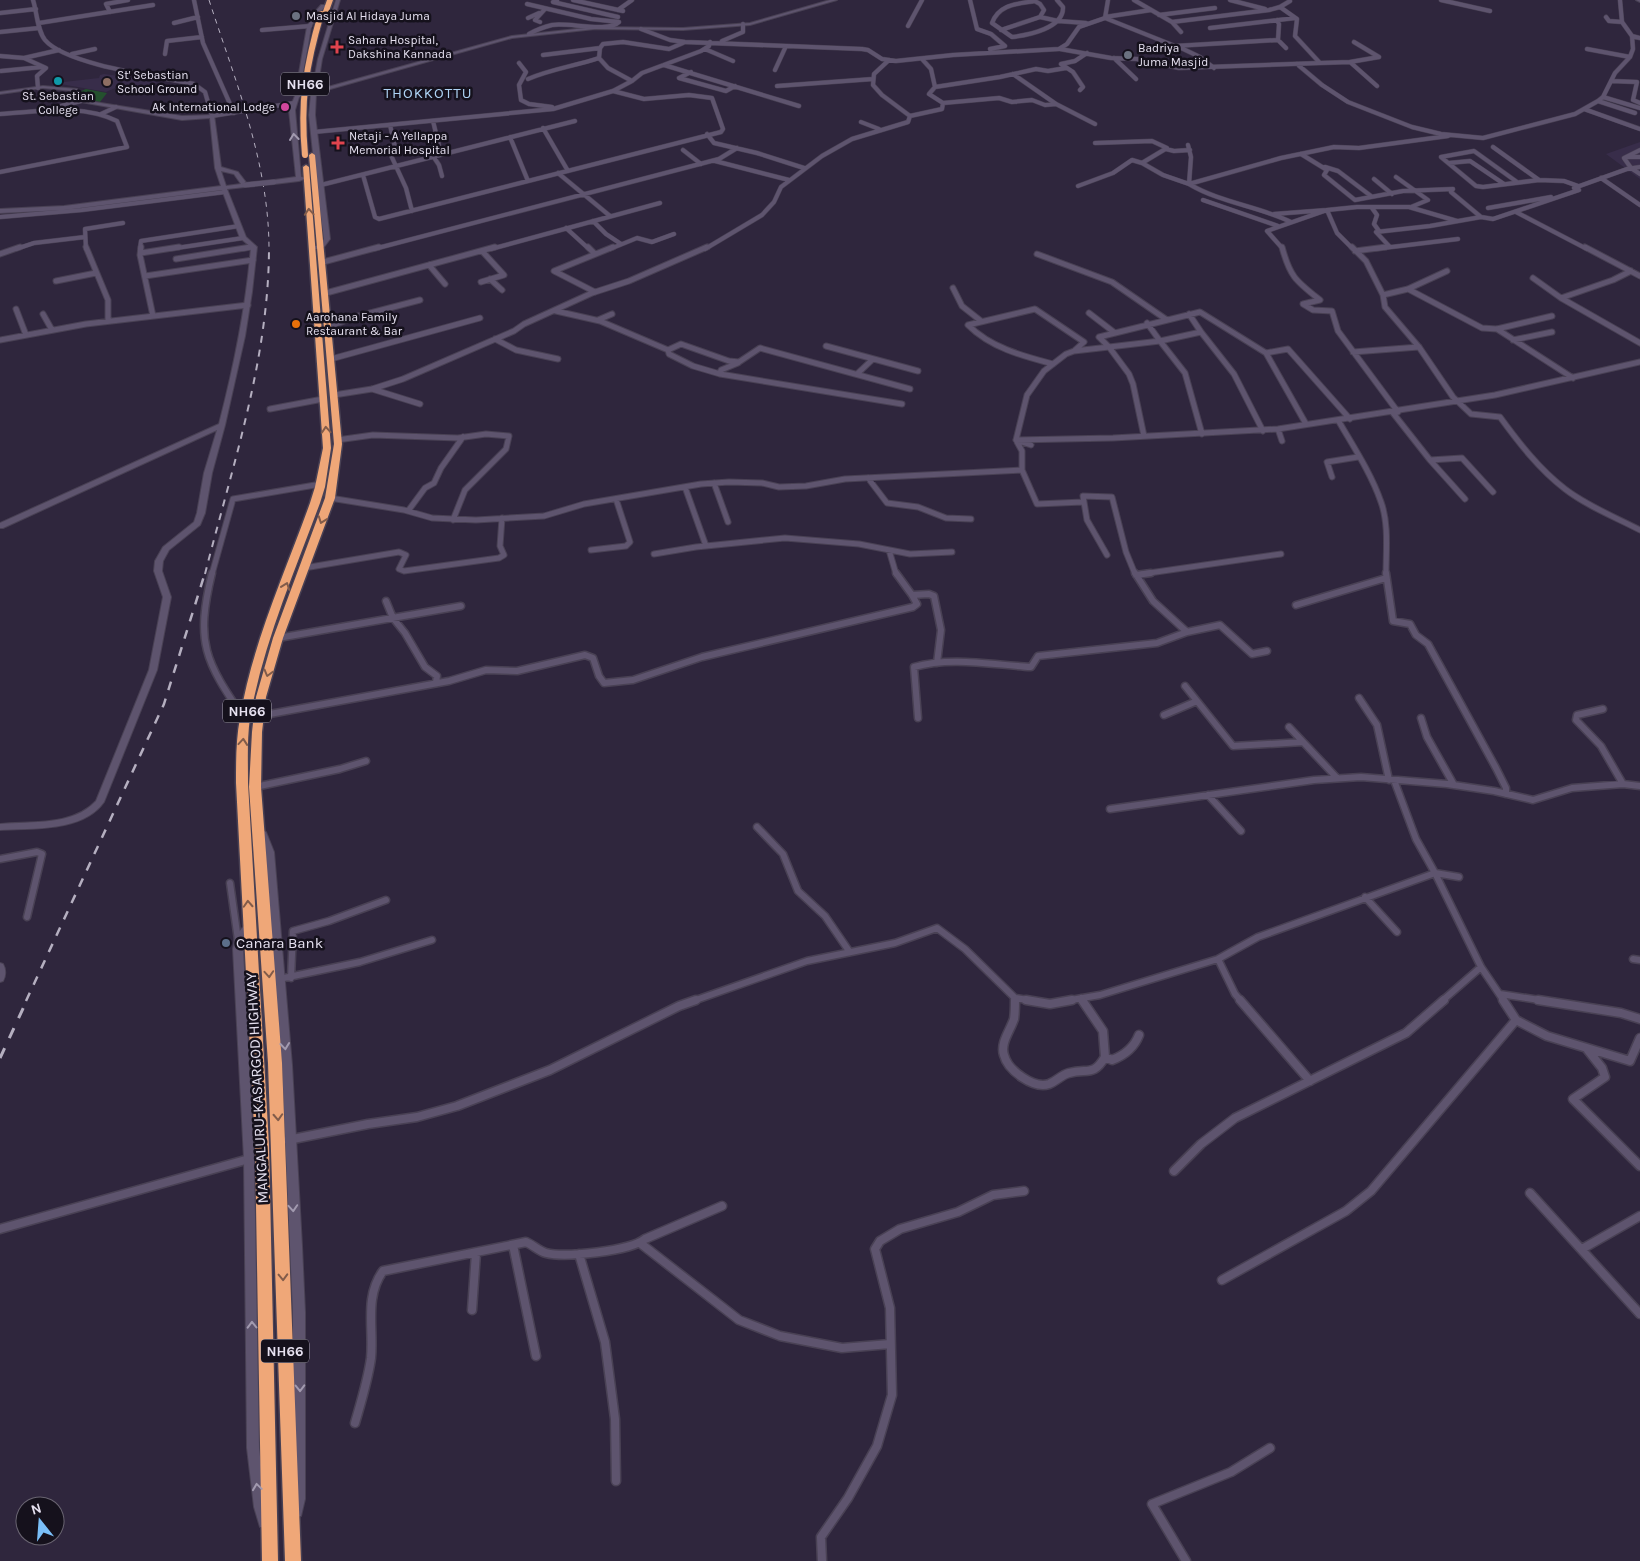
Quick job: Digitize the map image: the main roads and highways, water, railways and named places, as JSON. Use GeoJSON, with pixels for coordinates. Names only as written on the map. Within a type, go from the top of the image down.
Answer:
{"type":"FeatureCollection","features":[{"type":"Feature","properties":{"kind":"highway","name":"MANGALURU-KASARGOD HIGHWAY"},"geometry":{"type":"LineString","coordinates":[[293,1561],[290,1530],[285,1140],[275,1063],[255,787],[259,716],[262,697],[278,638],[330,498],[336,461],[337,440],[329,397],[317,247],[307,175],[308,155],[302,115],[304,89],[312,43],[330,0]]}},
{"type":"Feature","properties":{"kind":"highway","name":"MANGALURU-KASARGOD HIGHWAY"},"geometry":{"type":"LineString","coordinates":[[323,14],[324,3]]}},
{"type":"Feature","properties":{"kind":"highway","name":"MANGALURU-KASARGOD HIGHWAY"},"geometry":{"type":"LineString","coordinates":[[270,1561],[253,1151],[250,925],[242,782],[242,744],[245,720],[259,660],[321,484],[327,448],[331,359],[324,262],[317,247],[319,186],[307,175]]}},
{"type":"Feature","properties":{"kind":"railway"},"geometry":{"type":"LineString","coordinates":[[209,0],[249,122],[257,154],[263,185],[269,248]]}},
{"type":"Feature","properties":{"kind":"railway"},"geometry":{"type":"LineString","coordinates":[[205,574],[237,453],[256,371],[263,330],[269,248]]}},
{"type":"Feature","properties":{"kind":"railway"},"geometry":{"type":"LineString","coordinates":[[26,1001],[164,704],[205,573]]}},
{"type":"Feature","properties":{"kind":"railway"},"geometry":{"type":"LineString","coordinates":[[0,1058],[27,1000]]}},
{"type":"Feature","properties":{"kind":"place","name":"Masjid Al Hidaya Juma"},"geometry":{"type":"Point","coordinates":[296,16]}},
{"type":"Feature","properties":{"kind":"place","name":"Sahara Hospital, Dakshina Kannada"},"geometry":{"type":"Point","coordinates":[337,47]}},
{"type":"Feature","properties":{"kind":"place","name":"Badriya Juma Masjid"},"geometry":{"type":"Point","coordinates":[1128,55]}},
{"type":"Feature","properties":{"kind":"place","name":"St. Sebastian College"},"geometry":{"type":"Point","coordinates":[58,81]}},
{"type":"Feature","properties":{"kind":"place","name":"St' Sebastian School Ground"},"geometry":{"type":"Point","coordinates":[107,82]}},
{"type":"Feature","properties":{"kind":"place","name":"Ak International Lodge"},"geometry":{"type":"Point","coordinates":[285,107]}},
{"type":"Feature","properties":{"kind":"place","name":"Netaji - A Yellappa Memorial Hospital"},"geometry":{"type":"Point","coordinates":[338,143]}},
{"type":"Feature","properties":{"kind":"place","name":"Aarohana Family Restaurant & Bar"},"geometry":{"type":"Point","coordinates":[296,324]}},
{"type":"Feature","properties":{"kind":"place","name":"Canara Bank"},"geometry":{"type":"Point","coordinates":[226,943]}},
{"type":"Feature","properties":{"kind":"district","name":"THOKKOTTU"},"geometry":{"type":"Point","coordinates":[428,93]}}]}
